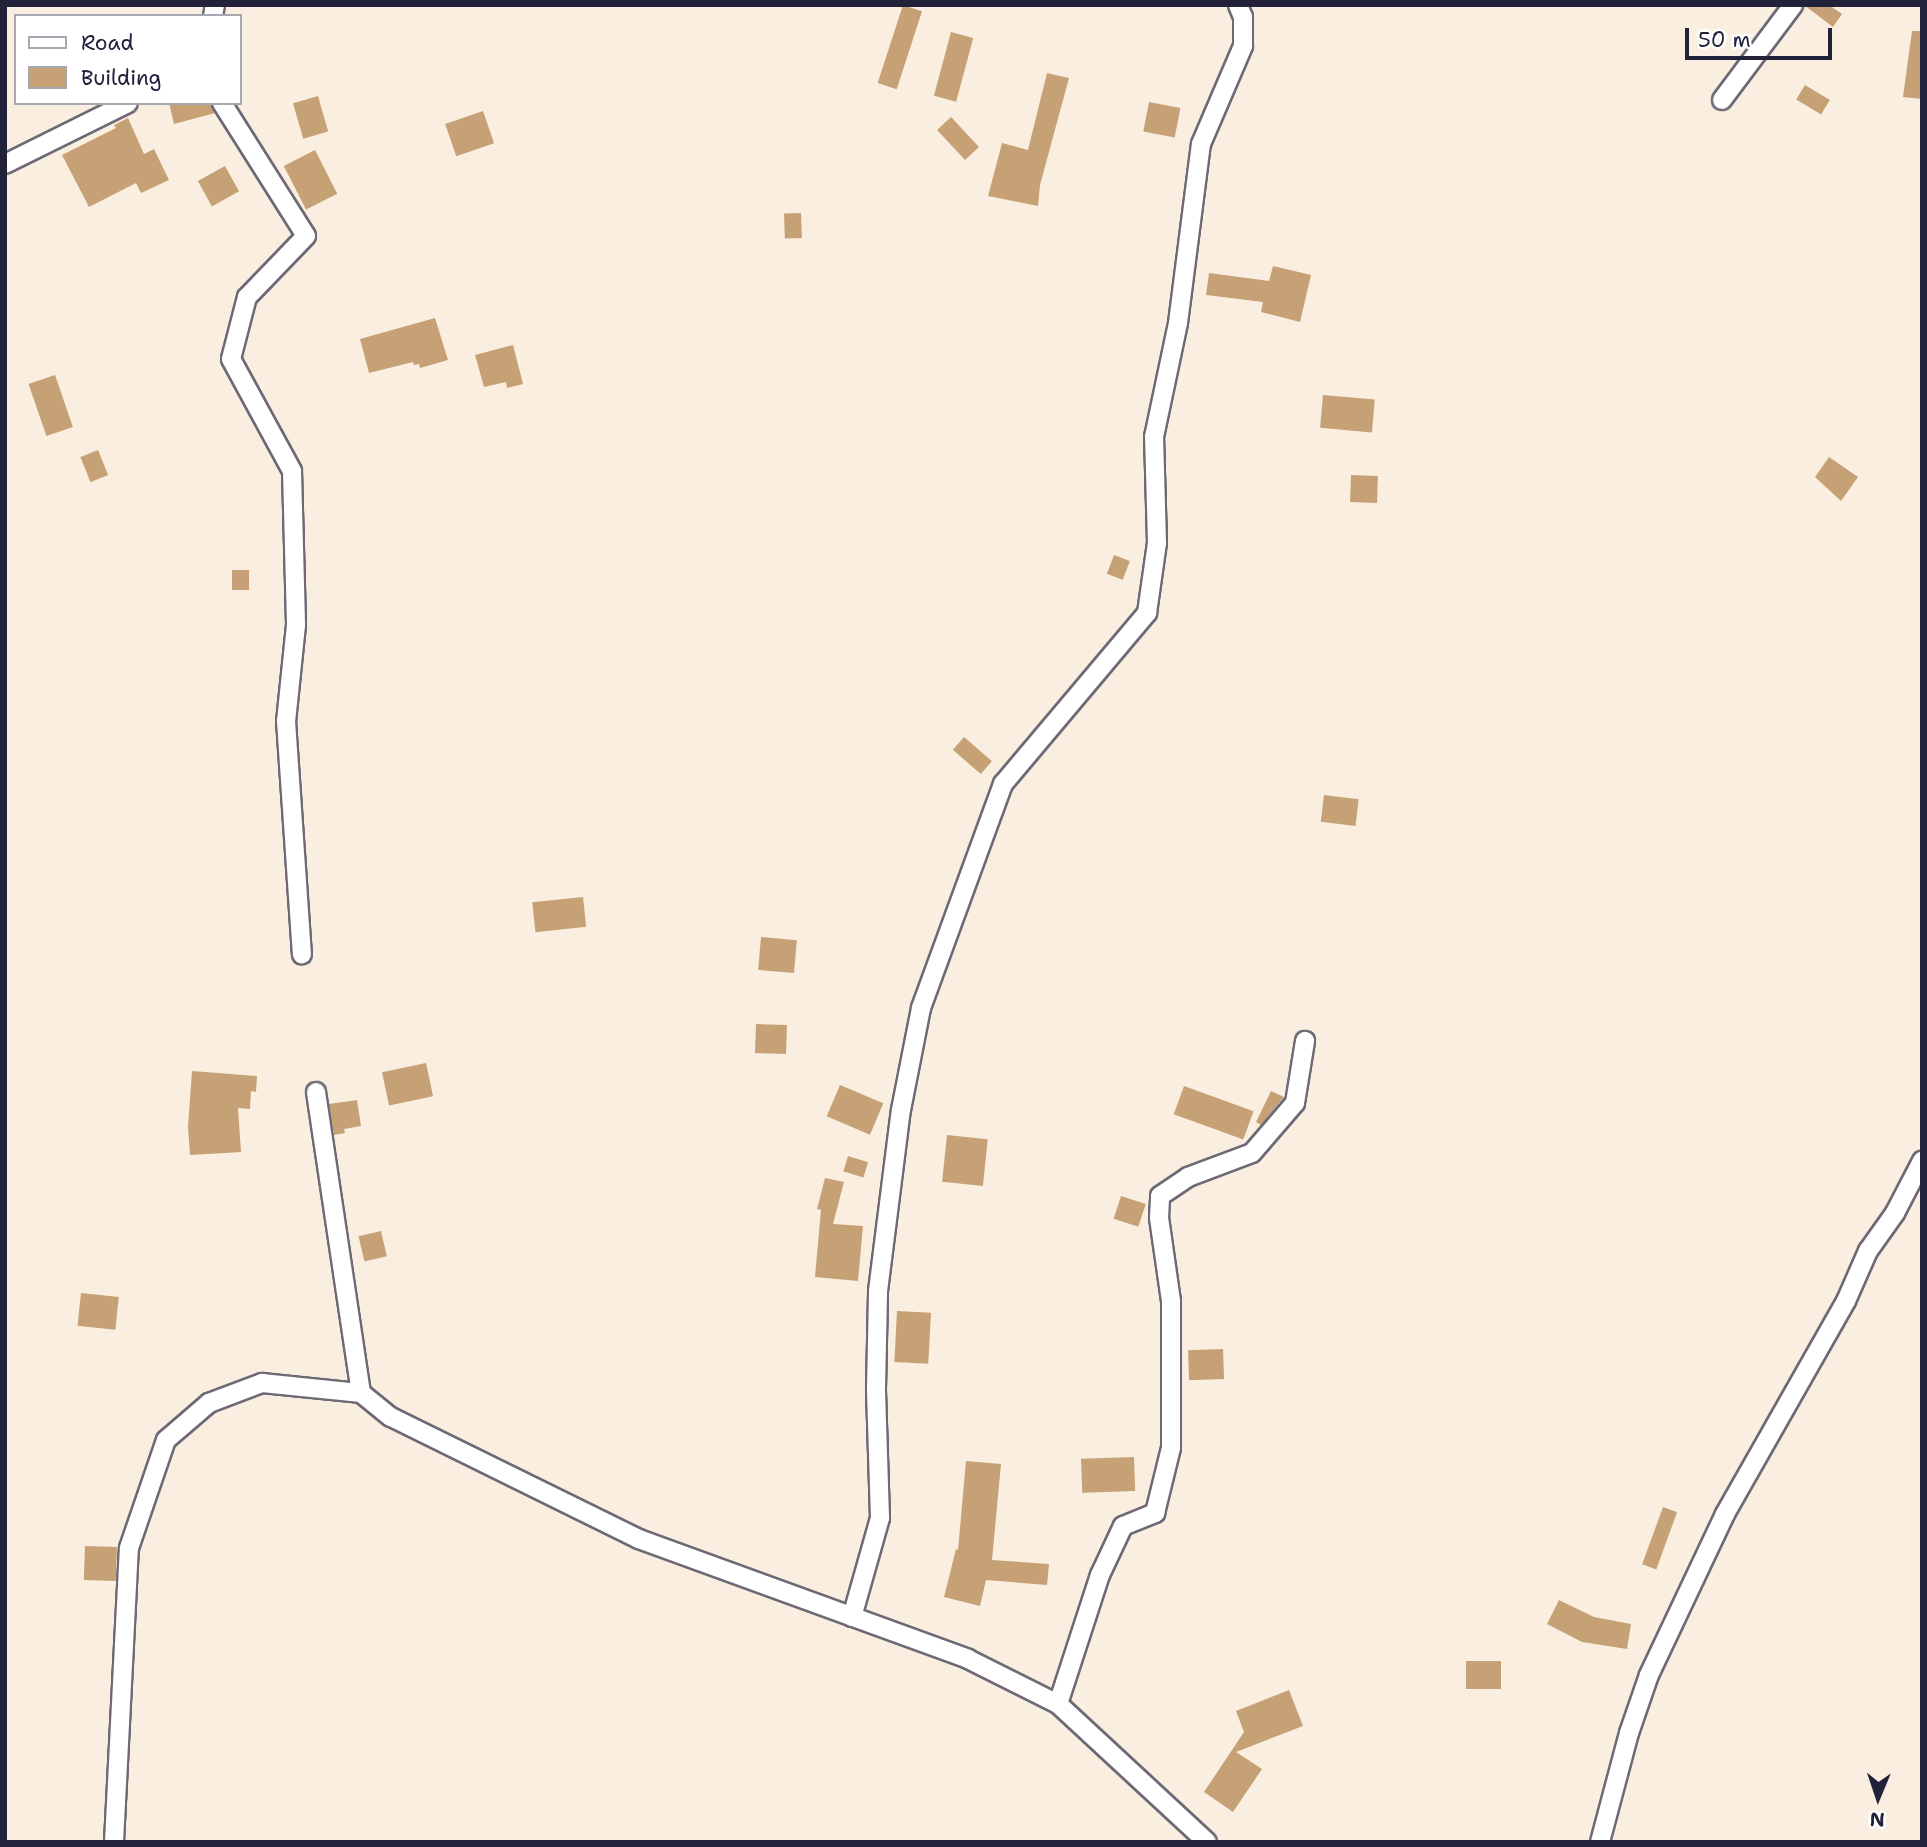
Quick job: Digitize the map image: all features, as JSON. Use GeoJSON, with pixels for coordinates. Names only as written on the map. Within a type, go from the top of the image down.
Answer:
{"type":"FeatureCollection","features":[{"type":"Feature","properties":{"kind":"street"},"geometry":{"type":"LineString","coordinates":[[852,1617],[880,1518],[876,1389],[878,1292],[901,1110],[920,1008],[1003,784],[1147,613],[1157,543],[1154,437],[1178,323],[1201,144],[1243,46],[1243,17],[1238,5]]}},
{"type":"Feature","properties":{"kind":"street"},"geometry":{"type":"LineString","coordinates":[[1722,100],[1793,5]]}},
{"type":"Feature","properties":{"kind":"street"},"geometry":{"type":"LineString","coordinates":[[5,164],[124,105]]}},
{"type":"Feature","properties":{"kind":"street"},"geometry":{"type":"LineString","coordinates":[[223,105],[306,236],[247,298],[231,359],[292,471],[296,625],[286,721],[302,954]]}},
{"type":"Feature","properties":{"kind":"street"},"geometry":{"type":"LineString","coordinates":[[1059,1704],[1101,1575],[1123,1526],[1155,1513],[1171,1448],[1171,1301],[1158,1218],[1160,1196],[1188,1177],[1252,1153],[1295,1103],[1305,1041]]}},
{"type":"Feature","properties":{"kind":"street"},"geometry":{"type":"LineString","coordinates":[[316,1092],[361,1392]]}},
{"type":"Feature","properties":{"kind":"street"},"geometry":{"type":"LineString","coordinates":[[1600,1842],[1629,1733],[1649,1675],[1725,1514],[1846,1301],[1868,1251],[1895,1213],[1922,1161]]}},
{"type":"Feature","properties":{"kind":"street"},"geometry":{"type":"LineString","coordinates":[[114,1842],[129,1548],[166,1440],[209,1403],[261,1382],[361,1392],[391,1417],[639,1539],[968,1659],[1059,1704],[1207,1842]]}},
{"type":"Feature","properties":{"kind":"building"},"geometry":{"type":"Polygon","coordinates":[[[903,5],[922,11],[897,89],[878,83],[903,5]]]}},
{"type":"Feature","properties":{"kind":"building"},"geometry":{"type":"Polygon","coordinates":[[[1804,5],[1829,5],[1842,14],[1833,27],[1804,5]]]}},
{"type":"Feature","properties":{"kind":"building"},"geometry":{"type":"Polygon","coordinates":[[[1912,31],[1922,31],[1922,99],[1903,97],[1912,31]]]}},
{"type":"Feature","properties":{"kind":"building"},"geometry":{"type":"Polygon","coordinates":[[[951,32],[973,38],[956,102],[934,96],[951,32]]]}},
{"type":"Feature","properties":{"kind":"building"},"geometry":{"type":"Polygon","coordinates":[[[1047,73],[1069,78],[1040,185],[1038,206],[988,196],[1002,143],[1028,150],[1047,73]]]}},
{"type":"Feature","properties":{"kind":"building"},"geometry":{"type":"Polygon","coordinates":[[[1805,85],[1830,100],[1821,115],[1796,100],[1805,85]]]}},
{"type":"Feature","properties":{"kind":"building"},"geometry":{"type":"Polygon","coordinates":[[[318,96],[328,132],[303,139],[293,103],[318,96]]]}},
{"type":"Feature","properties":{"kind":"building"},"geometry":{"type":"Polygon","coordinates":[[[1149,102],[1180,108],[1175,138],[1143,131],[1149,102]]]}},
{"type":"Feature","properties":{"kind":"building"},"geometry":{"type":"Polygon","coordinates":[[[169,105],[212,105],[215,113],[174,124],[169,105]]]}},
{"type":"Feature","properties":{"kind":"building"},"geometry":{"type":"Polygon","coordinates":[[[483,111],[494,143],[456,156],[445,124],[483,111]]]}},
{"type":"Feature","properties":{"kind":"building"},"geometry":{"type":"Polygon","coordinates":[[[951,117],[979,147],[965,160],[937,130],[951,117]]]}},
{"type":"Feature","properties":{"kind":"building"},"geometry":{"type":"Polygon","coordinates":[[[128,118],[144,154],[154,149],[169,180],[141,193],[136,183],[89,207],[62,155],[116,128],[114,125],[128,118]]]}},
{"type":"Feature","properties":{"kind":"building"},"geometry":{"type":"Polygon","coordinates":[[[315,150],[337,194],[306,210],[284,166],[315,150]]]}},
{"type":"Feature","properties":{"kind":"building"},"geometry":{"type":"Polygon","coordinates":[[[225,166],[239,191],[212,206],[198,181],[225,166]]]}},
{"type":"Feature","properties":{"kind":"building"},"geometry":{"type":"Polygon","coordinates":[[[801,213],[802,238],[785,239],[784,214],[801,213]]]}},
{"type":"Feature","properties":{"kind":"building"},"geometry":{"type":"Polygon","coordinates":[[[1273,266],[1311,275],[1300,322],[1261,312],[1263,302],[1206,295],[1209,273],[1269,281],[1273,266]]]}},
{"type":"Feature","properties":{"kind":"building"},"geometry":{"type":"Polygon","coordinates":[[[435,318],[448,360],[420,368],[419,364],[414,365],[413,362],[369,373],[360,339],[435,318]]]}},
{"type":"Feature","properties":{"kind":"building"},"geometry":{"type":"Polygon","coordinates":[[[513,345],[523,384],[507,388],[506,382],[484,387],[475,355],[513,345]]]}},
{"type":"Feature","properties":{"kind":"building"},"geometry":{"type":"Polygon","coordinates":[[[55,375],[73,427],[46,436],[29,384],[55,375]]]}},
{"type":"Feature","properties":{"kind":"building"},"geometry":{"type":"Polygon","coordinates":[[[1323,395],[1375,400],[1372,432],[1320,428],[1323,395]]]}},
{"type":"Feature","properties":{"kind":"building"},"geometry":{"type":"Polygon","coordinates":[[[98,450],[108,475],[90,482],[80,457],[98,450]]]}},
{"type":"Feature","properties":{"kind":"building"},"geometry":{"type":"Polygon","coordinates":[[[1829,457],[1858,477],[1841,501],[1815,477],[1829,457]]]}},
{"type":"Feature","properties":{"kind":"building"},"geometry":{"type":"Polygon","coordinates":[[[1351,475],[1378,476],[1377,503],[1350,502],[1351,475]]]}},
{"type":"Feature","properties":{"kind":"building"},"geometry":{"type":"Polygon","coordinates":[[[1114,555],[1130,561],[1123,580],[1107,574],[1114,555]]]}},
{"type":"Feature","properties":{"kind":"building"},"geometry":{"type":"Polygon","coordinates":[[[232,570],[249,570],[249,590],[232,590],[232,570]]]}},
{"type":"Feature","properties":{"kind":"building"},"geometry":{"type":"Polygon","coordinates":[[[964,737],[992,761],[981,774],[953,750],[964,737]]]}},
{"type":"Feature","properties":{"kind":"building"},"geometry":{"type":"Polygon","coordinates":[[[1324,795],[1359,799],[1355,826],[1321,822],[1324,795]]]}},
{"type":"Feature","properties":{"kind":"building"},"geometry":{"type":"Polygon","coordinates":[[[583,897],[586,927],[535,932],[532,902],[583,897]]]}},
{"type":"Feature","properties":{"kind":"building"},"geometry":{"type":"Polygon","coordinates":[[[761,937],[797,940],[794,973],[758,970],[761,937]]]}},
{"type":"Feature","properties":{"kind":"building"},"geometry":{"type":"Polygon","coordinates":[[[756,1024],[787,1025],[786,1054],[755,1053],[756,1024]]]}},
{"type":"Feature","properties":{"kind":"building"},"geometry":{"type":"Polygon","coordinates":[[[426,1063],[433,1096],[389,1106],[382,1072],[426,1063]]]}},
{"type":"Feature","properties":{"kind":"building"},"geometry":{"type":"Polygon","coordinates":[[[192,1071],[257,1076],[256,1092],[251,1091],[250,1109],[238,1108],[241,1152],[190,1155],[188,1126],[192,1071]]]}},
{"type":"Feature","properties":{"kind":"building"},"geometry":{"type":"Polygon","coordinates":[[[840,1085],[883,1103],[870,1135],[827,1116],[840,1085]]]}},
{"type":"Feature","properties":{"kind":"building"},"geometry":{"type":"Polygon","coordinates":[[[1184,1086],[1254,1111],[1243,1140],[1174,1114],[1184,1086]]]}},
{"type":"Feature","properties":{"kind":"building"},"geometry":{"type":"Polygon","coordinates":[[[1271,1091],[1284,1097],[1261,1125],[1256,1122],[1271,1091]]]}},
{"type":"Feature","properties":{"kind":"building"},"geometry":{"type":"Polygon","coordinates":[[[357,1100],[361,1126],[344,1129],[345,1133],[334,1135],[329,1104],[357,1100]]]}},
{"type":"Feature","properties":{"kind":"building"},"geometry":{"type":"Polygon","coordinates":[[[947,1135],[988,1139],[983,1186],[942,1182],[947,1135]]]}},
{"type":"Feature","properties":{"kind":"building"},"geometry":{"type":"Polygon","coordinates":[[[848,1156],[868,1162],[863,1177],[843,1171],[848,1156]]]}},
{"type":"Feature","properties":{"kind":"building"},"geometry":{"type":"Polygon","coordinates":[[[825,1178],[844,1182],[833,1224],[863,1226],[858,1281],[815,1277],[821,1210],[817,1209],[825,1178]]]}},
{"type":"Feature","properties":{"kind":"building"},"geometry":{"type":"Polygon","coordinates":[[[1121,1196],[1146,1204],[1138,1227],[1114,1219],[1121,1196]]]}},
{"type":"Feature","properties":{"kind":"building"},"geometry":{"type":"Polygon","coordinates":[[[381,1231],[387,1256],[364,1262],[359,1236],[381,1231]]]}},
{"type":"Feature","properties":{"kind":"building"},"geometry":{"type":"Polygon","coordinates":[[[81,1293],[119,1297],[115,1330],[78,1326],[81,1293]]]}},
{"type":"Feature","properties":{"kind":"building"},"geometry":{"type":"Polygon","coordinates":[[[897,1311],[931,1313],[928,1364],[894,1362],[897,1311]]]}},
{"type":"Feature","properties":{"kind":"building"},"geometry":{"type":"Polygon","coordinates":[[[1223,1349],[1224,1379],[1189,1380],[1188,1350],[1223,1349]]]}},
{"type":"Feature","properties":{"kind":"building"},"geometry":{"type":"Polygon","coordinates":[[[1134,1457],[1135,1491],[1082,1493],[1081,1459],[1134,1457]]]}},
{"type":"Feature","properties":{"kind":"building"},"geometry":{"type":"Polygon","coordinates":[[[966,1461],[1001,1464],[992,1560],[1049,1564],[1047,1585],[986,1580],[980,1606],[944,1597],[956,1549],[958,1550],[966,1461]]]}},
{"type":"Feature","properties":{"kind":"building"},"geometry":{"type":"Polygon","coordinates":[[[1663,1507],[1677,1512],[1656,1569],[1642,1564],[1663,1507]]]}},
{"type":"Feature","properties":{"kind":"building"},"geometry":{"type":"Polygon","coordinates":[[[85,1546],[117,1547],[116,1581],[84,1580],[85,1546]]]}},
{"type":"Feature","properties":{"kind":"building"},"geometry":{"type":"Polygon","coordinates":[[[1559,1600],[1594,1617],[1631,1624],[1627,1649],[1582,1642],[1547,1624],[1559,1600]]]}},
{"type":"Feature","properties":{"kind":"building"},"geometry":{"type":"Polygon","coordinates":[[[1466,1661],[1501,1661],[1501,1689],[1466,1689],[1466,1661]]]}},
{"type":"Feature","properties":{"kind":"building"},"geometry":{"type":"Polygon","coordinates":[[[1289,1690],[1303,1726],[1236,1752],[1262,1769],[1233,1812],[1204,1792],[1244,1732],[1236,1711],[1289,1690]]]}}]}
